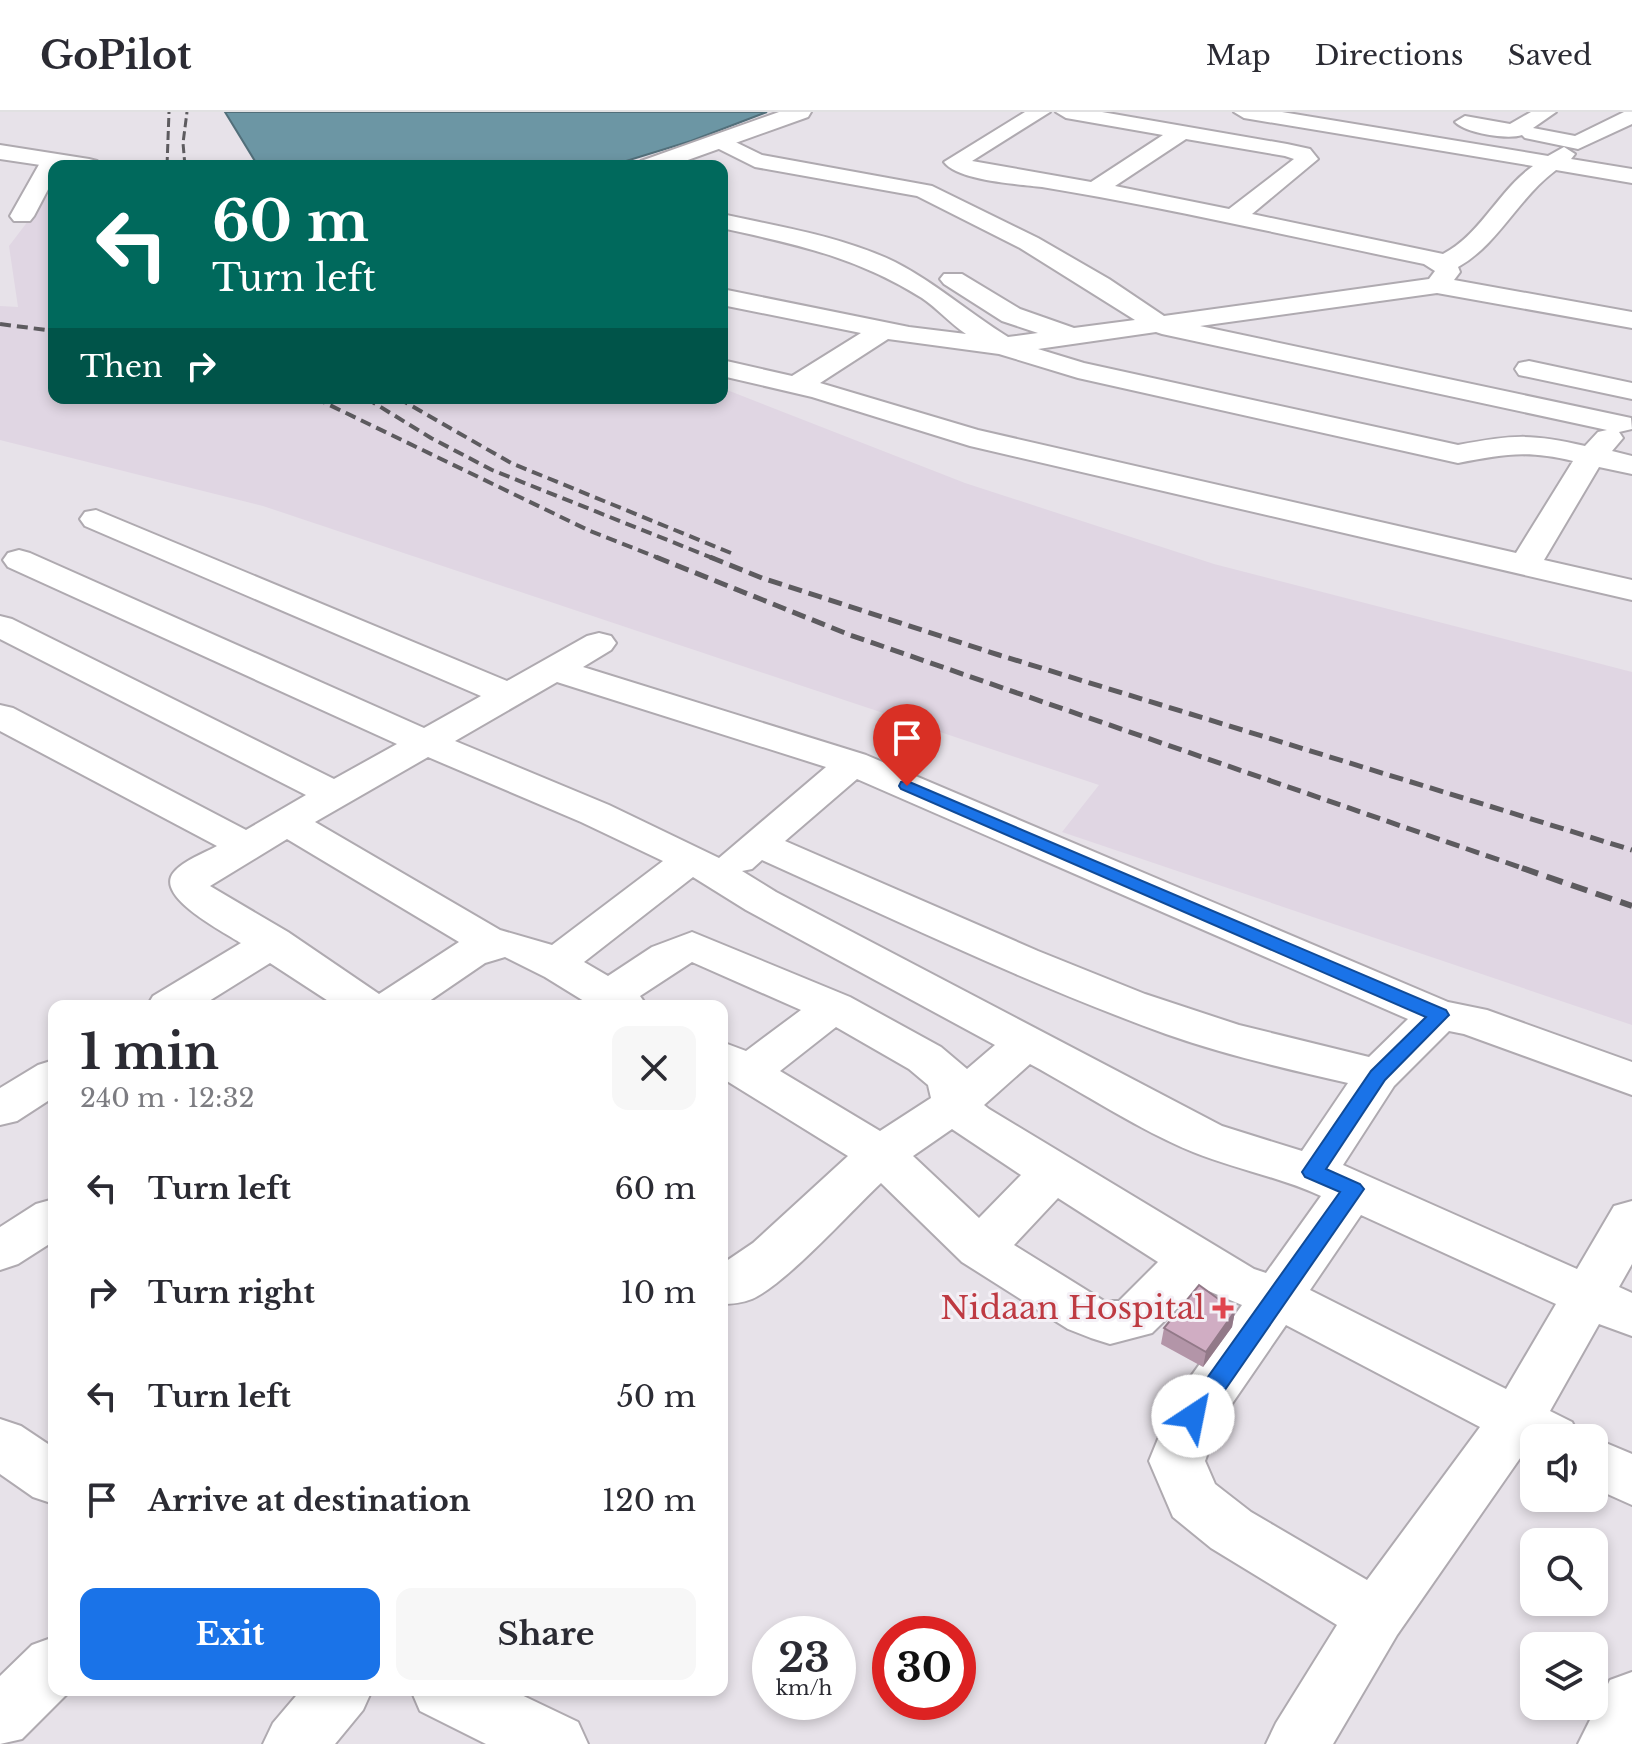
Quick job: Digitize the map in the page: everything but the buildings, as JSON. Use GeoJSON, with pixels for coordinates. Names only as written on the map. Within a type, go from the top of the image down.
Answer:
{"type":"FeatureCollection","features":[{"type":"Feature","properties":{"kind":"main road"},"geometry":{"type":"LineString","coordinates":[[668,160],[800,112]]}},
{"type":"Feature","properties":{"kind":"main road"},"geometry":{"type":"LineString","coordinates":[[0,152],[48,160]]}},
{"type":"Feature","properties":{"kind":"main road"},"geometry":{"type":"LineString","coordinates":[[469,1696],[555,1744]]}},
{"type":"Feature","properties":{"kind":"street"},"geometry":{"type":"LineString","coordinates":[[1007,112],[1036,114]]}},
{"type":"Feature","properties":{"kind":"street"},"geometry":{"type":"LineString","coordinates":[[1066,112],[1287,150],[1302,154],[1307,159],[1234,217]]}},
{"type":"Feature","properties":{"kind":"street"},"geometry":{"type":"LineString","coordinates":[[1244,112],[1632,176]]}},
{"type":"Feature","properties":{"kind":"street"},"geometry":{"type":"LineString","coordinates":[[1513,131],[1546,112]]}},
{"type":"Feature","properties":{"kind":"street"},"geometry":{"type":"LineString","coordinates":[[1036,114],[955,162],[974,170],[1095,189],[1431,258],[1440,275]]}},
{"type":"Feature","properties":{"kind":"street"},"geometry":{"type":"LineString","coordinates":[[1592,115],[1627,118]]}},
{"type":"Feature","properties":{"kind":"street"},"geometry":{"type":"LineString","coordinates":[[1423,142],[1458,116],[1513,131],[1578,143]]}},
{"type":"Feature","properties":{"kind":"street"},"geometry":{"type":"LineString","coordinates":[[1440,275],[1470,250],[1525,182],[1578,143],[1627,118]]}},
{"type":"Feature","properties":{"kind":"street"},"geometry":{"type":"LineString","coordinates":[[1095,189],[1184,131]]}},
{"type":"Feature","properties":{"kind":"street"},"geometry":{"type":"LineString","coordinates":[[723,142],[755,160],[924,191],[1055,258],[1162,326],[1626,417]]}},
{"type":"Feature","properties":{"kind":"street"},"geometry":{"type":"LineString","coordinates":[[22,216],[48,168]]}},
{"type":"Feature","properties":{"kind":"street"},"geometry":{"type":"LineString","coordinates":[[818,219],[924,261],[996,308],[1056,341]]}},
{"type":"Feature","properties":{"kind":"street"},"geometry":{"type":"LineString","coordinates":[[728,222],[833,246],[885,267],[934,295],[967,323],[1003,346],[1078,370],[1458,454],[1513,444],[1538,444],[1632,465]]}},
{"type":"Feature","properties":{"kind":"street"},"geometry":{"type":"LineString","coordinates":[[728,298],[952,342],[1003,346],[1162,326],[1440,275],[1632,320]]}},
{"type":"Feature","properties":{"kind":"street"},"geometry":{"type":"LineString","coordinates":[[797,385],[884,330]]}},
{"type":"Feature","properties":{"kind":"street"},"geometry":{"type":"LineString","coordinates":[[728,369],[797,385],[1015,448],[1526,563],[1632,590]]}},
{"type":"Feature","properties":{"kind":"street"},"geometry":{"type":"LineString","coordinates":[[1529,369],[1632,391]]}},
{"type":"Feature","properties":{"kind":"street"},"geometry":{"type":"LineString","coordinates":[[1526,563],[1591,456],[1626,417]]}},
{"type":"Feature","properties":{"kind":"street"},"geometry":{"type":"LineString","coordinates":[[96,519],[510,695]]}},
{"type":"Feature","properties":{"kind":"street"},"geometry":{"type":"LineString","coordinates":[[19,560],[424,742],[626,825],[705,866],[761,901],[1205,1138],[1333,1181],[1610,1305]]}},
{"type":"Feature","properties":{"kind":"street"},"geometry":{"type":"LineString","coordinates":[[0,626],[334,794]]}},
{"type":"Feature","properties":{"kind":"street"},"geometry":{"type":"LineString","coordinates":[[358,1000],[196,895],[190,888],[190,878],[599,643]]}},
{"type":"Feature","properties":{"kind":"street"},"geometry":{"type":"LineString","coordinates":[[553,669],[853,763],[1439,1015],[1471,1020],[1632,1079]]}},
{"type":"Feature","properties":{"kind":"street"},"geometry":{"type":"LineString","coordinates":[[0,716],[245,845]]}},
{"type":"Feature","properties":{"kind":"street"},"geometry":{"type":"LineString","coordinates":[[553,965],[705,866],[759,844],[853,763]]}},
{"type":"Feature","properties":{"kind":"street"},"geometry":{"type":"LineString","coordinates":[[285,821],[492,944],[512,944],[533,951],[614,1000]]}},
{"type":"Feature","properties":{"kind":"street"},"geometry":{"type":"LineString","coordinates":[[759,844],[1101,992],[1239,1040],[1378,1075]]}},
{"type":"Feature","properties":{"kind":"street"},"geometry":{"type":"LineString","coordinates":[[179,1000],[273,942]]}},
{"type":"Feature","properties":{"kind":"street"},"geometry":{"type":"LineString","coordinates":[[402,1000],[492,944]]}},
{"type":"Feature","properties":{"kind":"street"},"geometry":{"type":"LineString","coordinates":[[619,1000],[667,957],[692,946],[834,1007],[925,1058],[949,1078],[956,1104],[984,1129],[1199,1263],[1236,1283],[1275,1296],[1524,1424]]}},
{"type":"Feature","properties":{"kind":"street"},"geometry":{"type":"LineString","coordinates":[[834,1007],[736,1064],[881,1154],[980,1249],[1086,1315],[1110,1323],[1134,1319],[1175,1276],[1199,1263]]}},
{"type":"Feature","properties":{"kind":"street"},"geometry":{"type":"LineString","coordinates":[[1376,1616],[1231,1530],[1193,1500],[1177,1461],[1193,1416],[1275,1296],[1333,1181],[1378,1075],[1439,1015]]}},
{"type":"Feature","properties":{"kind":"street"},"geometry":{"type":"LineString","coordinates":[[728,1284],[736,1284],[771,1257],[881,1154],[956,1104],[1026,1042]]}},
{"type":"Feature","properties":{"kind":"street"},"geometry":{"type":"LineString","coordinates":[[0,1109],[48,1080]]}},
{"type":"Feature","properties":{"kind":"street"},"geometry":{"type":"LineString","coordinates":[[980,1249],[1052,1173]]}},
{"type":"Feature","properties":{"kind":"street"},"geometry":{"type":"LineString","coordinates":[[1537,1424],[1610,1305],[1632,1219]]}},
{"type":"Feature","properties":{"kind":"street"},"geometry":{"type":"LineString","coordinates":[[0,1251],[48,1221]]}},
{"type":"Feature","properties":{"kind":"street"},"geometry":{"type":"LineString","coordinates":[[1298,1744],[1376,1616],[1520,1446]]}},
{"type":"Feature","properties":{"kind":"street"},"geometry":{"type":"LineString","coordinates":[[1608,1468],[1632,1481]]}},
{"type":"Feature","properties":{"kind":"street"},"geometry":{"type":"LineString","coordinates":[[0,1718],[48,1671]]}},
{"type":"Feature","properties":{"kind":"street"},"geometry":{"type":"LineString","coordinates":[[295,1744],[336,1696]]}},
{"type":"Feature","properties":{"kind":"street"},"geometry":{"type":"LineString","coordinates":[[1610,1744],[1632,1701]]}},
{"type":"Feature","properties":{"kind":"shaded area"},"geometry":{"type":"Polygon","coordinates":[[[48,195],[48,404],[728,404],[728,390],[965,483],[1214,564],[1632,672],[1632,1025],[1062,832],[1099,785],[263,506],[0,440],[0,306],[18,307],[9,246],[48,195]]]}},
{"type":"Feature","properties":{"kind":"water"},"geometry":{"type":"Polygon","coordinates":[[[225,112],[767,112],[629,160],[254,160],[225,112]]]}},
{"type":"Feature","properties":{"kind":"railway"},"geometry":{"type":"LineString","coordinates":[[167,160],[169,112]]}},
{"type":"Feature","properties":{"kind":"railway"},"geometry":{"type":"LineString","coordinates":[[184,160],[187,112]]}},
{"type":"Feature","properties":{"kind":"railway"},"geometry":{"type":"LineString","coordinates":[[0,324],[48,330]]}},
{"type":"Feature","properties":{"kind":"railway"},"geometry":{"type":"LineString","coordinates":[[327,404],[590,531],[660,558]]}},
{"type":"Feature","properties":{"kind":"railway"},"geometry":{"type":"LineString","coordinates":[[376,404],[492,470],[711,557]]}},
{"type":"Feature","properties":{"kind":"railway"},"geometry":{"type":"LineString","coordinates":[[408,404],[511,463],[731,553]]}},
{"type":"Feature","properties":{"kind":"railway"},"geometry":{"type":"LineString","coordinates":[[711,557],[715,559]]}},
{"type":"Feature","properties":{"kind":"railway"},"geometry":{"type":"LineString","coordinates":[[711,557],[762,578],[999,655],[1632,850]]}},
{"type":"Feature","properties":{"kind":"railway"},"geometry":{"type":"LineString","coordinates":[[660,558],[850,635],[1528,870]]}},
{"type":"Feature","properties":{"kind":"railway"},"geometry":{"type":"LineString","coordinates":[[1522,868],[1632,906]]}},
{"type":"Feature","properties":{"kind":"place","name":"Nidaan Hospital"},"geometry":{"type":"Point","coordinates":[1223,1308]}},
{"type":"Feature","properties":{"kind":"route"},"geometry":{"type":"LineString","coordinates":[[907,786],[1439,1015],[1378,1075],[1313,1172],[1353,1189],[1193,1416]]}}]}
